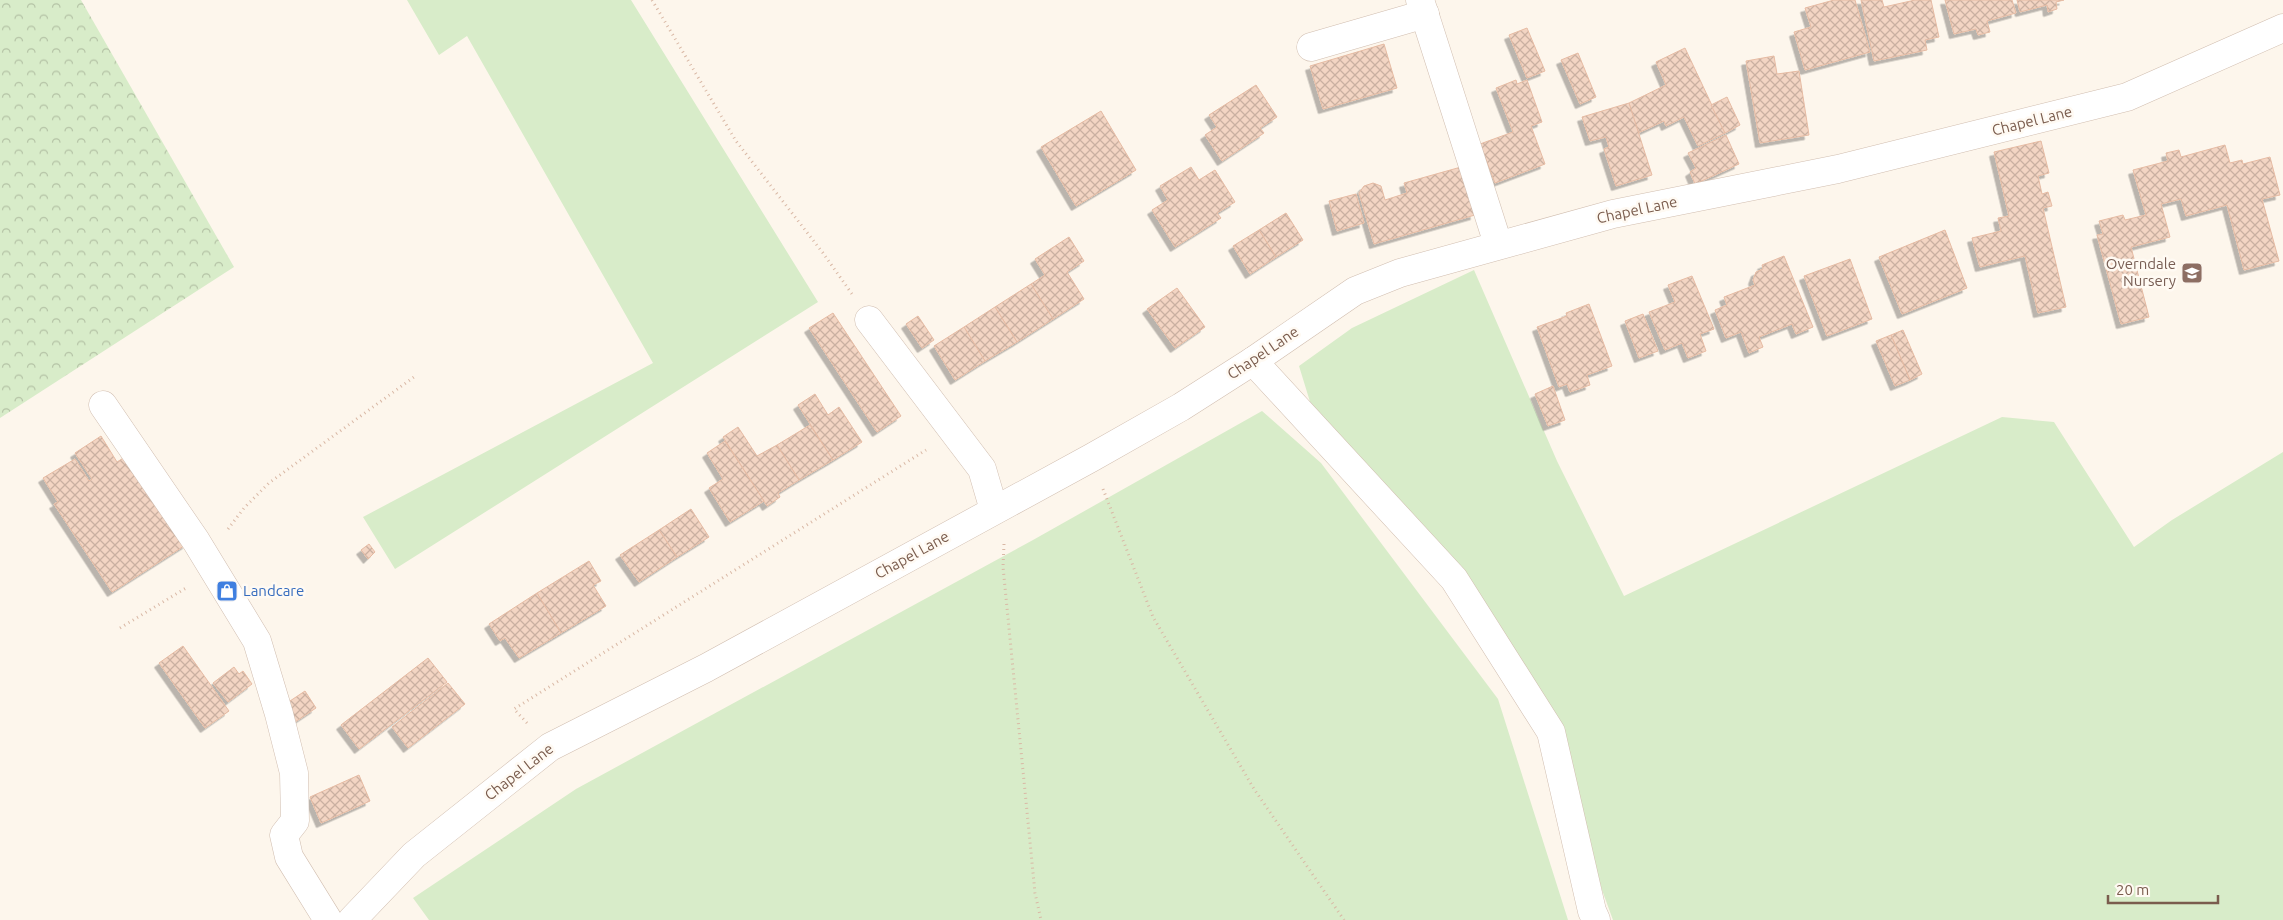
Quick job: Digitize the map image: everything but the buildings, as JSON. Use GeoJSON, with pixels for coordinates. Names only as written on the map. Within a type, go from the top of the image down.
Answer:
{"type":"FeatureCollection","features":[{"type":"Feature","properties":{"kind":"street"},"geometry":{"type":"LineString","coordinates":[[1311,47],[1423,7],[1498,244]]}},
{"type":"Feature","properties":{"kind":"street","name":"Chapel Lane"},"geometry":{"type":"LineString","coordinates":[[352,920],[414,855],[550,747],[706,668],[1181,407],[1254,361],[1355,290],[1400,273],[1498,244],[1613,214],[1838,169],[2127,97],[2283,28]]}},
{"type":"Feature","properties":{"kind":"street"},"geometry":{"type":"LineString","coordinates":[[869,320],[982,469],[999,508]]}},
{"type":"Feature","properties":{"kind":"street"},"geometry":{"type":"LineString","coordinates":[[1254,361],[1454,579],[1550,732],[1592,911],[1596,920]]}},
{"type":"Feature","properties":{"kind":"street"},"geometry":{"type":"LineString","coordinates":[[103,405],[211,564],[257,641],[294,773],[295,821],[284,835],[289,857],[328,920]]}},
{"type":"Feature","properties":{"kind":"path"},"geometry":{"type":"LineString","coordinates":[[652,0],[736,141],[823,253],[869,320]]}},
{"type":"Feature","properties":{"kind":"path"},"geometry":{"type":"LineString","coordinates":[[120,628],[211,564],[244,508],[269,483],[414,378]]}},
{"type":"Feature","properties":{"kind":"path"},"geometry":{"type":"LineString","coordinates":[[514,709],[933,446]]}},
{"type":"Feature","properties":{"kind":"path"},"geometry":{"type":"LineString","coordinates":[[1091,458],[1153,617],[1254,790],[1344,920]]}},
{"type":"Feature","properties":{"kind":"path"},"geometry":{"type":"LineString","coordinates":[[999,508],[1035,893],[1041,920]]}},
{"type":"Feature","properties":{"kind":"green space"},"geometry":{"type":"Polygon","coordinates":[[[0,0],[81,0],[234,267],[0,418],[0,0]]]}},
{"type":"Feature","properties":{"kind":"green space"},"geometry":{"type":"Polygon","coordinates":[[[407,0],[631,0],[818,302],[395,569],[363,517],[653,363],[467,36],[439,55],[407,0]]]}},
{"type":"Feature","properties":{"kind":"green space"},"geometry":{"type":"Polygon","coordinates":[[[1474,270],[1557,461],[1624,596],[2002,417],[2054,422],[2134,547],[2172,520],[2283,452],[2283,920],[1613,920],[1602,890],[1551,712],[1497,620],[1311,405],[1299,366],[1352,328],[1474,270]]]}},
{"type":"Feature","properties":{"kind":"green space"},"geometry":{"type":"Polygon","coordinates":[[[1262,411],[1321,463],[1498,699],[1568,920],[429,920],[413,898],[576,789],[1033,540],[1262,411]]]}},
{"type":"Feature","properties":{"kind":"place","name":"Overndale Nursery"},"geometry":{"type":"Point","coordinates":[2192,273]}},
{"type":"Feature","properties":{"kind":"place","name":"Landcare"},"geometry":{"type":"Point","coordinates":[227,591]}}]}
